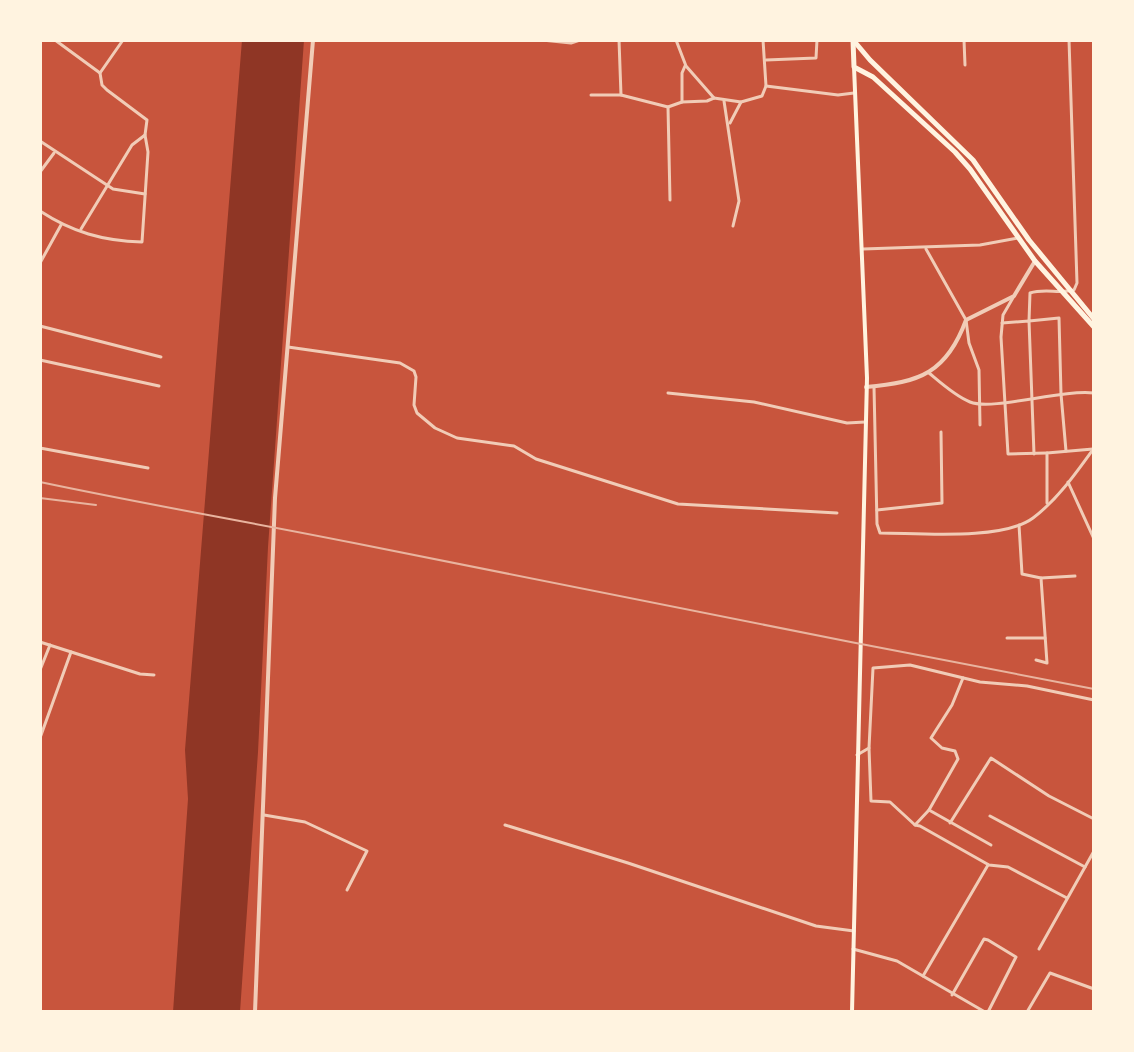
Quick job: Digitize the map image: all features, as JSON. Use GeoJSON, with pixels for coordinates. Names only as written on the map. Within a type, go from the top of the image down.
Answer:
{"type":"FeatureCollection","features":[{"type":"Feature","properties":{"kind":"main road"},"geometry":{"type":"LineString","coordinates":[[852,1012],[866,387],[853,40]]}},
{"type":"Feature","properties":{"kind":"main road"},"geometry":{"type":"LineString","coordinates":[[853,40],[973,160],[1094,327]]}},
{"type":"Feature","properties":{"kind":"main road"},"geometry":{"type":"LineString","coordinates":[[854,67],[873,77],[955,152],[1035,261],[1094,319]]}},
{"type":"Feature","properties":{"kind":"street"},"geometry":{"type":"LineString","coordinates":[[40,211],[61,225],[112,241],[142,242],[147,120],[102,85],[100,73],[55,40]]}},
{"type":"Feature","properties":{"kind":"street"},"geometry":{"type":"LineString","coordinates":[[100,73],[123,40]]}},
{"type":"Feature","properties":{"kind":"street"},"geometry":{"type":"LineString","coordinates":[[255,1012],[275,498],[313,40]]}},
{"type":"Feature","properties":{"kind":"street"},"geometry":{"type":"LineString","coordinates":[[542,40],[571,43],[580,40]]}},
{"type":"Feature","properties":{"kind":"street"},"geometry":{"type":"LineString","coordinates":[[619,40],[621,95]]}},
{"type":"Feature","properties":{"kind":"street"},"geometry":{"type":"LineString","coordinates":[[676,40],[686,66],[714,98],[741,102],[762,96],[766,86],[763,40]]}},
{"type":"Feature","properties":{"kind":"street"},"geometry":{"type":"LineString","coordinates":[[765,60],[816,58],[817,40]]}},
{"type":"Feature","properties":{"kind":"street"},"geometry":{"type":"LineString","coordinates":[[964,40],[965,65]]}},
{"type":"Feature","properties":{"kind":"street"},"geometry":{"type":"LineString","coordinates":[[1034,454],[1030,293],[1040,290],[1068,292],[1074,290],[1077,283],[1069,40]]}},
{"type":"Feature","properties":{"kind":"street"},"geometry":{"type":"LineString","coordinates":[[682,102],[682,73],[686,66]]}},
{"type":"Feature","properties":{"kind":"street"},"geometry":{"type":"LineString","coordinates":[[766,86],[838,95],[855,93]]}},
{"type":"Feature","properties":{"kind":"street"},"geometry":{"type":"LineString","coordinates":[[591,95],[621,95],[668,107],[714,98]]}},
{"type":"Feature","properties":{"kind":"street"},"geometry":{"type":"LineString","coordinates":[[724,101],[739,201],[733,226]]}},
{"type":"Feature","properties":{"kind":"street"},"geometry":{"type":"LineString","coordinates":[[729,125],[741,102]]}},
{"type":"Feature","properties":{"kind":"street"},"geometry":{"type":"LineString","coordinates":[[668,107],[670,200]]}},
{"type":"Feature","properties":{"kind":"street"},"geometry":{"type":"LineString","coordinates":[[81,229],[132,145],[145,135]]}},
{"type":"Feature","properties":{"kind":"street"},"geometry":{"type":"LineString","coordinates":[[40,141],[107,186],[145,194]]}},
{"type":"Feature","properties":{"kind":"street"},"geometry":{"type":"LineString","coordinates":[[40,172],[54,153]]}},
{"type":"Feature","properties":{"kind":"street"},"geometry":{"type":"LineString","coordinates":[[40,263],[61,225]]}},
{"type":"Feature","properties":{"kind":"street"},"geometry":{"type":"LineString","coordinates":[[861,249],[987,245],[1018,238]]}},
{"type":"Feature","properties":{"kind":"street"},"geometry":{"type":"LineString","coordinates":[[926,249],[966,320],[969,343],[979,370],[980,425]]}},
{"type":"Feature","properties":{"kind":"street"},"geometry":{"type":"LineString","coordinates":[[1035,261],[1003,315],[1008,454],[1094,449]]}},
{"type":"Feature","properties":{"kind":"street"},"geometry":{"type":"LineString","coordinates":[[1024,283],[1034,292]]}},
{"type":"Feature","properties":{"kind":"street"},"geometry":{"type":"LineString","coordinates":[[866,387],[929,373],[942,362],[959,339],[966,320],[1014,296]]}},
{"type":"Feature","properties":{"kind":"street"},"geometry":{"type":"LineString","coordinates":[[1002,323],[1059,318],[1066,451]]}},
{"type":"Feature","properties":{"kind":"street"},"geometry":{"type":"LineString","coordinates":[[40,326],[161,357]]}},
{"type":"Feature","properties":{"kind":"street"},"geometry":{"type":"LineString","coordinates":[[288,347],[400,363],[416,377],[414,405],[417,413],[435,428],[457,438],[514,446],[536,459],[678,504],[837,513]]}},
{"type":"Feature","properties":{"kind":"street"},"geometry":{"type":"LineString","coordinates":[[40,360],[159,386]]}},
{"type":"Feature","properties":{"kind":"street"},"geometry":{"type":"LineString","coordinates":[[929,373],[946,387],[978,404],[1094,393]]}},
{"type":"Feature","properties":{"kind":"street"},"geometry":{"type":"LineString","coordinates":[[874,386],[880,533],[968,533],[1010,529],[1031,520],[1047,505],[1094,449]]}},
{"type":"Feature","properties":{"kind":"street"},"geometry":{"type":"LineString","coordinates":[[668,393],[754,402],[847,423],[865,422]]}},
{"type":"Feature","properties":{"kind":"street"},"geometry":{"type":"LineString","coordinates":[[877,510],[942,503],[941,432]]}},
{"type":"Feature","properties":{"kind":"street"},"geometry":{"type":"LineString","coordinates":[[40,448],[148,468]]}},
{"type":"Feature","properties":{"kind":"street"},"geometry":{"type":"LineString","coordinates":[[1047,453],[1047,505]]}},
{"type":"Feature","properties":{"kind":"street"},"geometry":{"type":"LineString","coordinates":[[1068,482],[1094,539]]}},
{"type":"Feature","properties":{"kind":"street"},"geometry":{"type":"LineString","coordinates":[[1019,525],[1022,574],[1041,578],[1075,576]]}},
{"type":"Feature","properties":{"kind":"street"},"geometry":{"type":"LineString","coordinates":[[1036,660],[1047,663],[1041,578]]}},
{"type":"Feature","properties":{"kind":"street"},"geometry":{"type":"LineString","coordinates":[[1007,638],[1045,638]]}},
{"type":"Feature","properties":{"kind":"street"},"geometry":{"type":"LineString","coordinates":[[40,642],[140,674],[154,675]]}},
{"type":"Feature","properties":{"kind":"street"},"geometry":{"type":"LineString","coordinates":[[40,670],[50,645]]}},
{"type":"Feature","properties":{"kind":"street"},"geometry":{"type":"LineString","coordinates":[[40,738],[71,652]]}},
{"type":"Feature","properties":{"kind":"street"},"geometry":{"type":"LineString","coordinates":[[1067,898],[1008,867],[989,865],[915,825],[890,802],[871,801],[869,748],[873,668],[910,665],[963,678],[1027,686],[1094,700]]}},
{"type":"Feature","properties":{"kind":"street"},"geometry":{"type":"LineString","coordinates":[[915,825],[929,810],[958,759],[955,751],[942,748],[931,738],[952,705],[963,678]]}},
{"type":"Feature","properties":{"kind":"street"},"geometry":{"type":"LineString","coordinates":[[857,755],[869,748]]}},
{"type":"Feature","properties":{"kind":"street"},"geometry":{"type":"LineString","coordinates":[[950,823],[991,758],[1049,796],[1094,819]]}},
{"type":"Feature","properties":{"kind":"street"},"geometry":{"type":"LineString","coordinates":[[929,810],[991,845]]}},
{"type":"Feature","properties":{"kind":"street"},"geometry":{"type":"LineString","coordinates":[[264,815],[305,822],[367,851],[347,890]]}},
{"type":"Feature","properties":{"kind":"street"},"geometry":{"type":"LineString","coordinates":[[990,816],[1086,867]]}},
{"type":"Feature","properties":{"kind":"street"},"geometry":{"type":"LineString","coordinates":[[505,825],[816,926],[854,931]]}},
{"type":"Feature","properties":{"kind":"street"},"geometry":{"type":"LineString","coordinates":[[1039,949],[1094,851]]}},
{"type":"Feature","properties":{"kind":"street"},"geometry":{"type":"LineString","coordinates":[[923,976],[989,865]]}},
{"type":"Feature","properties":{"kind":"street"},"geometry":{"type":"LineString","coordinates":[[853,949],[897,961],[952,995],[986,1012],[1016,957],[984,939],[952,995]]}},
{"type":"Feature","properties":{"kind":"street"},"geometry":{"type":"LineString","coordinates":[[1027,1012],[1050,973],[1094,989]]}},
{"type":"Feature","properties":{"kind":"shaded area"},"geometry":{"type":"Polygon","coordinates":[[[242,40],[304,40],[268,547],[240,1012],[173,1012],[188,799],[185,750],[242,40]]]}},
{"type":"Feature","properties":{"kind":"railway"},"geometry":{"type":"LineString","coordinates":[[40,482],[1094,689]]}},
{"type":"Feature","properties":{"kind":"railway"},"geometry":{"type":"LineString","coordinates":[[40,498],[96,505]]}}]}
